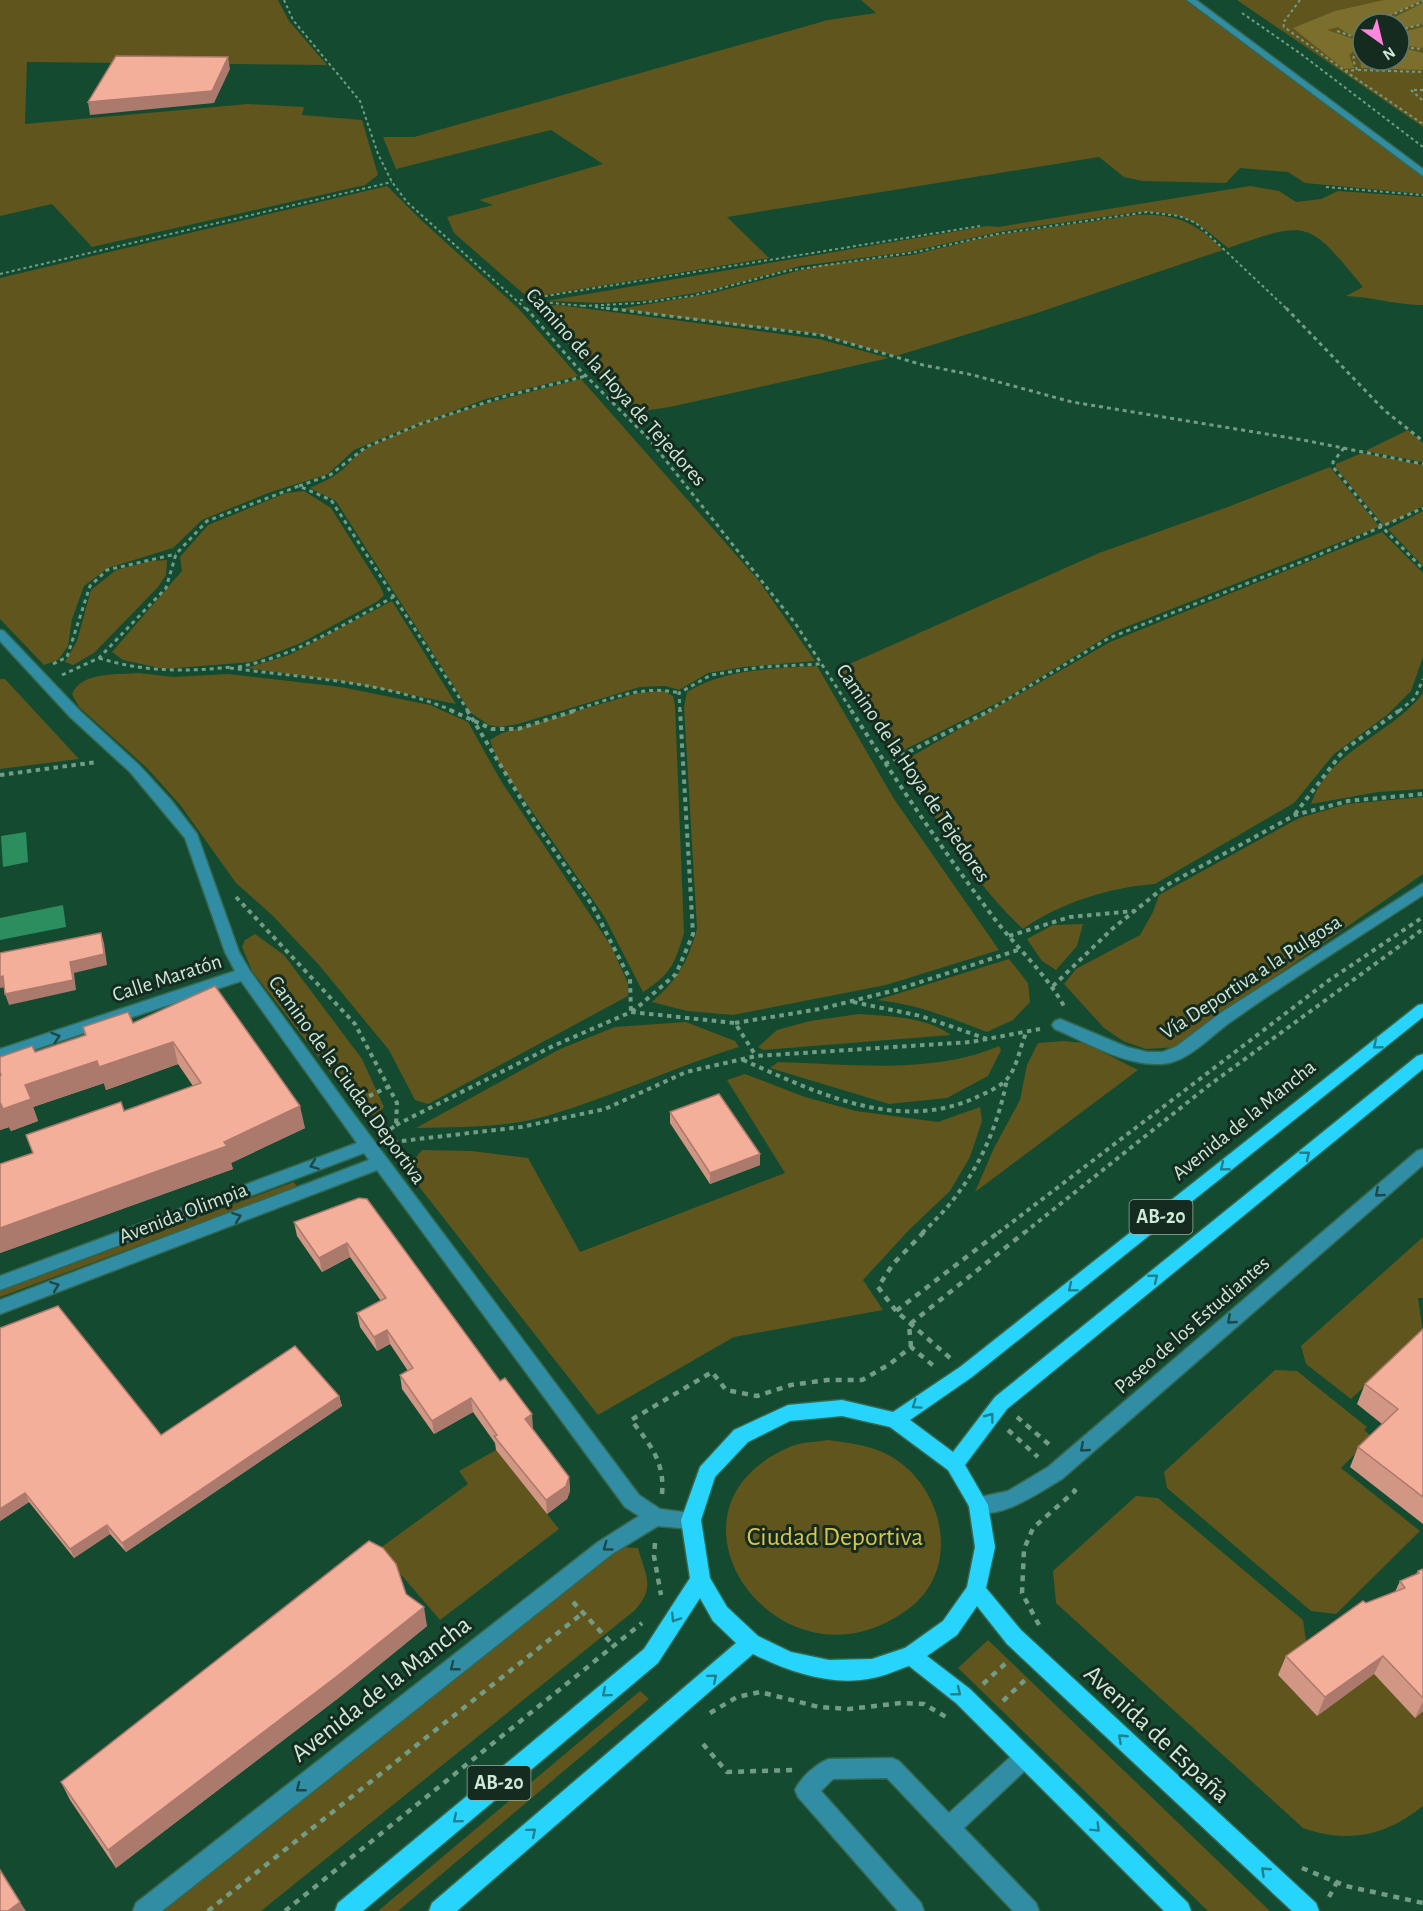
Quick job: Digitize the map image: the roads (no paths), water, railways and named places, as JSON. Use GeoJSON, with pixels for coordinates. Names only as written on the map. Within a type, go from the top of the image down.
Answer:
{"type":"FeatureCollection","features":[{"type":"Feature","properties":{"kind":"main road","name":"Avenida de la Mancha"},"geometry":{"type":"LineString","coordinates":[[895,1420],[959,1377],[1423,1009]]}},
{"type":"Feature","properties":{"kind":"main road","name":"AB-20"},"geometry":{"type":"LineString","coordinates":[[955,1464],[996,1409],[1423,1059]]}},
{"type":"Feature","properties":{"kind":"main road"},"geometry":{"type":"LineString","coordinates":[[842,1408],[895,1420],[955,1464],[978,1505],[985,1547],[976,1590],[950,1628],[911,1656],[872,1669],[830,1670],[789,1661],[752,1643],[720,1614],[700,1580],[691,1520],[707,1473],[741,1436],[788,1413],[842,1408]]}},
{"type":"Feature","properties":{"kind":"main road","name":"AB-20"},"geometry":{"type":"LineString","coordinates":[[346,1911],[651,1656],[700,1580]]}},
{"type":"Feature","properties":{"kind":"main road","name":"Avenida de España"},"geometry":{"type":"LineString","coordinates":[[976,1590],[1024,1647],[1308,1911]]}},
{"type":"Feature","properties":{"kind":"main road","name":"AB-20"},"geometry":{"type":"LineString","coordinates":[[440,1911],[752,1643]]}},
{"type":"Feature","properties":{"kind":"main road"},"geometry":{"type":"LineString","coordinates":[[911,1656],[966,1699],[1180,1911]]}},
{"type":"Feature","properties":{"kind":"street"},"geometry":{"type":"LineString","coordinates":[[1191,0],[1423,173]]}},
{"type":"Feature","properties":{"kind":"street","name":"Camino de la Ciudad Deportiva"},"geometry":{"type":"LineString","coordinates":[[0,634],[75,714],[124,759],[166,803],[192,837],[224,931],[244,974],[632,1501],[657,1517],[691,1520]]}},
{"type":"Feature","properties":{"kind":"street","name":"Vía Deportiva a la Pulgosa"},"geometry":{"type":"LineString","coordinates":[[1059,1025],[1123,1052],[1147,1058],[1165,1058],[1183,1050],[1224,1018],[1423,888]]}},
{"type":"Feature","properties":{"kind":"street","name":"Calle Maratón"},"geometry":{"type":"LineString","coordinates":[[0,1055],[244,974]]}},
{"type":"Feature","properties":{"kind":"street","name":"Avenida Olimpia"},"geometry":{"type":"LineString","coordinates":[[0,1283],[368,1145]]}},
{"type":"Feature","properties":{"kind":"street","name":"Paseo de los Estudiantes"},"geometry":{"type":"LineString","coordinates":[[978,1505],[1012,1499],[1062,1467],[1423,1155]]}},
{"type":"Feature","properties":{"kind":"street","name":"Avenida Olimpia"},"geometry":{"type":"LineString","coordinates":[[0,1307],[381,1162]]}},
{"type":"Feature","properties":{"kind":"street","name":"Avenida de la Mancha"},"geometry":{"type":"LineString","coordinates":[[144,1911],[605,1548],[639,1525],[657,1517]]}},
{"type":"Feature","properties":{"kind":"street"},"geometry":{"type":"LineString","coordinates":[[949,1828],[1025,1757]]}},
{"type":"Feature","properties":{"kind":"street"},"geometry":{"type":"LineString","coordinates":[[913,1911],[806,1790],[829,1769],[892,1768],[1028,1911]]}},
{"type":"Feature","properties":{"kind":"park label","name":"Ciudad Deportiva"},"geometry":{"type":"Point","coordinates":[835,1537]}}]}
